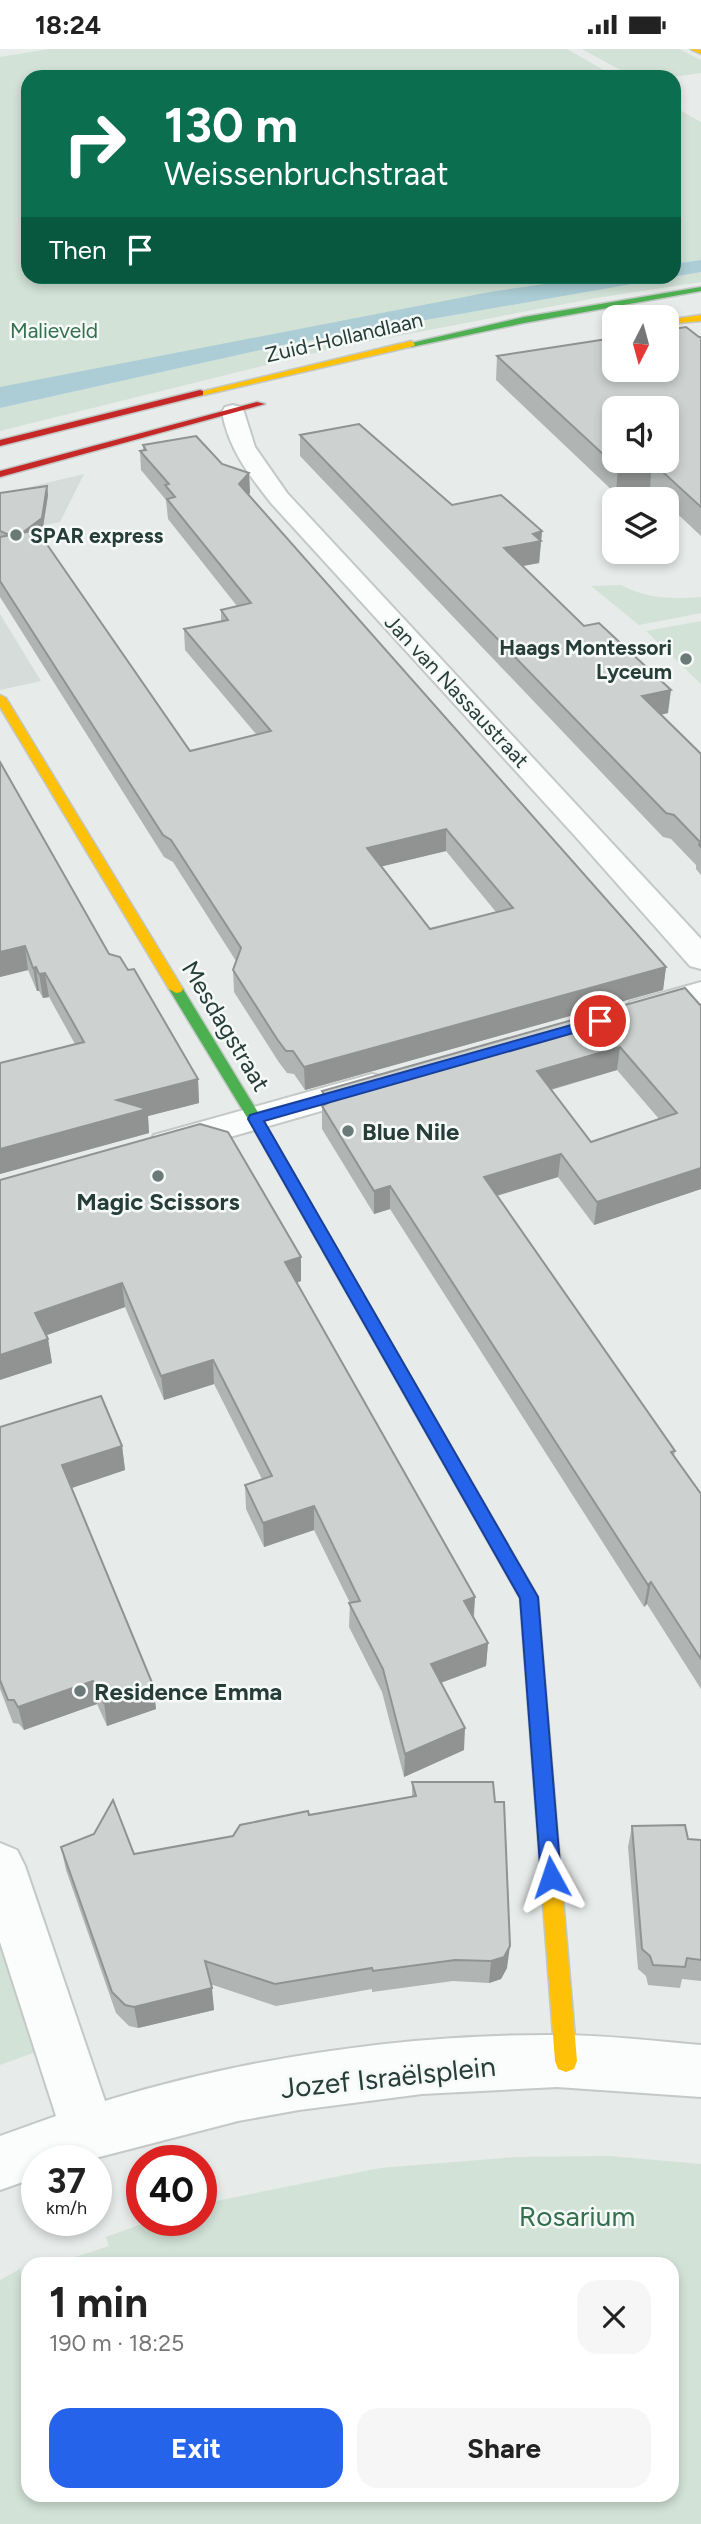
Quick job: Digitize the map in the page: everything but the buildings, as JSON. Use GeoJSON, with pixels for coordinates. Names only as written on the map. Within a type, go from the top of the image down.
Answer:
{"type":"FeatureCollection","features":[{"type":"Feature","properties":{"kind":"main road"},"geometry":{"type":"LineString","coordinates":[[694,49],[701,52]]}},
{"type":"Feature","properties":{"kind":"main road","name":"Zuid-Hollandlaan"},"geometry":{"type":"LineString","coordinates":[[0,443],[379,349],[563,311],[701,289]]}},
{"type":"Feature","properties":{"kind":"main road"},"geometry":{"type":"LineString","coordinates":[[679,310],[701,306]]}},
{"type":"Feature","properties":{"kind":"main road"},"geometry":{"type":"LineString","coordinates":[[679,326],[698,332]]}},
{"type":"Feature","properties":{"kind":"main road","name":"Zuid-Hollandlaan"},"geometry":{"type":"LineString","coordinates":[[0,474],[272,401]]}},
{"type":"Feature","properties":{"kind":"main road","name":"Mesdagstraat"},"geometry":{"type":"LineString","coordinates":[[0,698],[255,1119],[529,1597],[566,2061]]}},
{"type":"Feature","properties":{"kind":"street","name":"Jan van Nassaustraat"},"geometry":{"type":"LineString","coordinates":[[233,412],[235,432],[244,452],[279,498],[701,959]]}},
{"type":"Feature","properties":{"kind":"street"},"geometry":{"type":"LineString","coordinates":[[609,1019],[701,992]]}},
{"type":"Feature","properties":{"kind":"street"},"geometry":{"type":"LineString","coordinates":[[134,1152],[398,1078]]}},
{"type":"Feature","properties":{"kind":"street"},"geometry":{"type":"LineString","coordinates":[[0,1866],[89,2133]]}},
{"type":"Feature","properties":{"kind":"street","name":"Jozef Israëlsplein"},"geometry":{"type":"LineString","coordinates":[[0,2163],[89,2133],[200,2104],[326,2077],[445,2066],[566,2061],[701,2071]]}},
{"type":"Feature","properties":{"kind":"shaded area"},"geometry":{"type":"Polygon","coordinates":[[[84,474],[60,522],[0,534],[0,494],[84,474]]]}},
{"type":"Feature","properties":{"kind":"shaded area"},"geometry":{"type":"Polygon","coordinates":[[[0,614],[41,681],[0,690],[0,614]]]}},
{"type":"Feature","properties":{"kind":"green space","name":"Malieveld"},"geometry":{"type":"Polygon","coordinates":[[[49,49],[567,49],[604,70],[21,70],[21,284],[607,284],[0,397],[0,57],[49,49]]]}},
{"type":"Feature","properties":{"kind":"green space"},"geometry":{"type":"Polygon","coordinates":[[[582,49],[679,49],[701,60],[701,73],[681,76],[681,70],[620,70],[582,49]]]}},
{"type":"Feature","properties":{"kind":"green space"},"geometry":{"type":"Polygon","coordinates":[[[681,111],[701,122],[701,267],[681,271],[681,111]]]}},
{"type":"Feature","properties":{"kind":"green space"},"geometry":{"type":"Polygon","coordinates":[[[701,272],[701,282],[596,298],[335,348],[0,431],[0,408],[283,345],[632,284],[681,284],[681,275],[701,272]]]}},
{"type":"Feature","properties":{"kind":"green space"},"geometry":{"type":"Polygon","coordinates":[[[621,585],[660,597],[701,597],[701,613],[639,625],[591,586],[621,585]]]}},
{"type":"Feature","properties":{"kind":"green space","name":"Haags Montessori Lyceum"},"geometry":{"type":"Polygon","coordinates":[[[701,621],[701,684],[646,631],[701,621]]]}},
{"type":"Feature","properties":{"kind":"green space"},"geometry":{"type":"Polygon","coordinates":[[[0,1924],[41,2050],[0,2065],[0,1924]]]}},
{"type":"Feature","properties":{"kind":"green space","name":"Rosarium"},"geometry":{"type":"Polygon","coordinates":[[[610,2156],[701,2164],[701,2524],[0,2524],[0,2280],[20,2269],[21,2502],[679,2502],[679,2257],[75,2257],[109,2246],[106,2237],[126,2230],[126,2236],[217,2236],[217,2201],[380,2168],[516,2157],[610,2156]]]}},
{"type":"Feature","properties":{"kind":"water"},"geometry":{"type":"Polygon","coordinates":[[[701,260],[701,272],[681,276],[681,263],[701,260]]]}},
{"type":"Feature","properties":{"kind":"water"},"geometry":{"type":"Polygon","coordinates":[[[544,284],[632,284],[283,345],[0,408],[0,387],[490,292],[544,284]]]}},
{"type":"Feature","properties":{"kind":"traffic: fast"},"geometry":{"type":"LineString","coordinates":[[411,344],[524,320],[701,289]]}},
{"type":"Feature","properties":{"kind":"traffic: fast"},"geometry":{"type":"LineString","coordinates":[[176,989],[255,1119],[529,1597],[548,1839]]}},
{"type":"Feature","properties":{"kind":"traffic: slow"},"geometry":{"type":"LineString","coordinates":[[694,49],[701,52]]}},
{"type":"Feature","properties":{"kind":"traffic: slow"},"geometry":{"type":"LineString","coordinates":[[679,321],[701,318]]}},
{"type":"Feature","properties":{"kind":"traffic: slow"},"geometry":{"type":"LineString","coordinates":[[200,393],[411,344]]}},
{"type":"Feature","properties":{"kind":"traffic: slow"},"geometry":{"type":"LineString","coordinates":[[0,698],[176,989]]}},
{"type":"Feature","properties":{"kind":"traffic: slow"},"geometry":{"type":"LineString","coordinates":[[548,1839],[566,2061]]}},
{"type":"Feature","properties":{"kind":"traffic: jam"},"geometry":{"type":"LineString","coordinates":[[0,443],[200,393]]}},
{"type":"Feature","properties":{"kind":"traffic: jam"},"geometry":{"type":"LineString","coordinates":[[0,474],[260,404]]}},
{"type":"Feature","properties":{"kind":"place","name":"SPAR express"},"geometry":{"type":"Point","coordinates":[16,535]}},
{"type":"Feature","properties":{"kind":"place","name":"Haags Montessori Lyceum"},"geometry":{"type":"Point","coordinates":[686,659]}},
{"type":"Feature","properties":{"kind":"place","name":"Blue Nile"},"geometry":{"type":"Point","coordinates":[348,1131]}},
{"type":"Feature","properties":{"kind":"place","name":"Magic Scissors"},"geometry":{"type":"Point","coordinates":[158,1176]}},
{"type":"Feature","properties":{"kind":"place","name":"Residence Emma"},"geometry":{"type":"Point","coordinates":[80,1691]}},
{"type":"Feature","properties":{"kind":"route"},"geometry":{"type":"LineString","coordinates":[[551,1877],[529,1597],[255,1119],[600,1021]]}}]}
